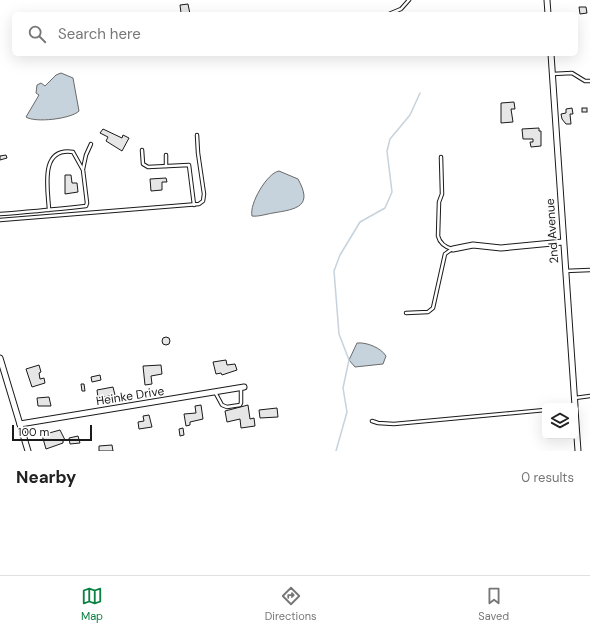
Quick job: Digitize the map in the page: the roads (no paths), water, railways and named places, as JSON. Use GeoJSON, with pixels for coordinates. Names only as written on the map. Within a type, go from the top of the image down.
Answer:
{"type":"FeatureCollection","features":[{"type":"Feature","properties":{"kind":"street"},"geometry":{"type":"LineString","coordinates":[[547,0],[548,12]]}},
{"type":"Feature","properties":{"kind":"street","name":"2nd Avenue"},"geometry":{"type":"LineString","coordinates":[[551,56],[562,242],[575,403]]}},
{"type":"Feature","properties":{"kind":"street"},"geometry":{"type":"LineString","coordinates":[[453,249],[473,245],[501,248],[562,242]]}},
{"type":"Feature","properties":{"kind":"street"},"geometry":{"type":"LineString","coordinates":[[0,358],[28,451]]}},
{"type":"Feature","properties":{"kind":"street","name":"Heinke Drive"},"geometry":{"type":"LineString","coordinates":[[20,424],[242,387]]}},
{"type":"Feature","properties":{"kind":"street","name":"2nd Avenue"},"geometry":{"type":"LineString","coordinates":[[577,439],[578,451]]}},
{"type":"Feature","properties":{"kind":"lane"},"geometry":{"type":"LineString","coordinates":[[393,12],[401,9],[409,0]]}},
{"type":"Feature","properties":{"kind":"lane"},"geometry":{"type":"LineString","coordinates":[[552,74],[572,73],[585,81],[590,81]]}},
{"type":"Feature","properties":{"kind":"lane"},"geometry":{"type":"LineString","coordinates":[[0,220],[194,205],[202,202],[204,196],[197,135]]}},
{"type":"Feature","properties":{"kind":"lane"},"geometry":{"type":"LineString","coordinates":[[83,170],[86,155],[91,144]]}},
{"type":"Feature","properties":{"kind":"lane"},"geometry":{"type":"LineString","coordinates":[[142,150],[142,160],[145,166],[189,165],[194,205]]}},
{"type":"Feature","properties":{"kind":"lane"},"geometry":{"type":"LineString","coordinates":[[0,214],[49,210],[86,206],[88,202],[83,170],[73,152],[58,154],[52,159],[47,168],[49,210]]}},
{"type":"Feature","properties":{"kind":"lane"},"geometry":{"type":"LineString","coordinates":[[166,155],[166,166]]}},
{"type":"Feature","properties":{"kind":"lane"},"geometry":{"type":"LineString","coordinates":[[441,157],[442,194],[438,202],[438,236],[439,242],[444,246],[453,249]]}},
{"type":"Feature","properties":{"kind":"lane"},"geometry":{"type":"LineString","coordinates":[[406,313],[428,312],[433,308],[445,254],[453,249]]}},
{"type":"Feature","properties":{"kind":"lane"},"geometry":{"type":"LineString","coordinates":[[565,271],[590,270]]}},
{"type":"Feature","properties":{"kind":"lane"},"geometry":{"type":"LineString","coordinates":[[215,392],[222,405],[227,407],[241,403],[242,387]]}},
{"type":"Feature","properties":{"kind":"lane"},"geometry":{"type":"LineString","coordinates":[[574,398],[590,396]]}},
{"type":"Feature","properties":{"kind":"lane"},"geometry":{"type":"LineString","coordinates":[[372,421],[394,424],[542,410]]}},
{"type":"Feature","properties":{"kind":"waterway"},"geometry":{"type":"LineString","coordinates":[[336,451],[347,412],[343,388],[349,360],[339,334],[334,271],[340,255],[360,222],[385,208],[392,192],[387,151],[390,139],[410,115],[420,93]]}}]}
